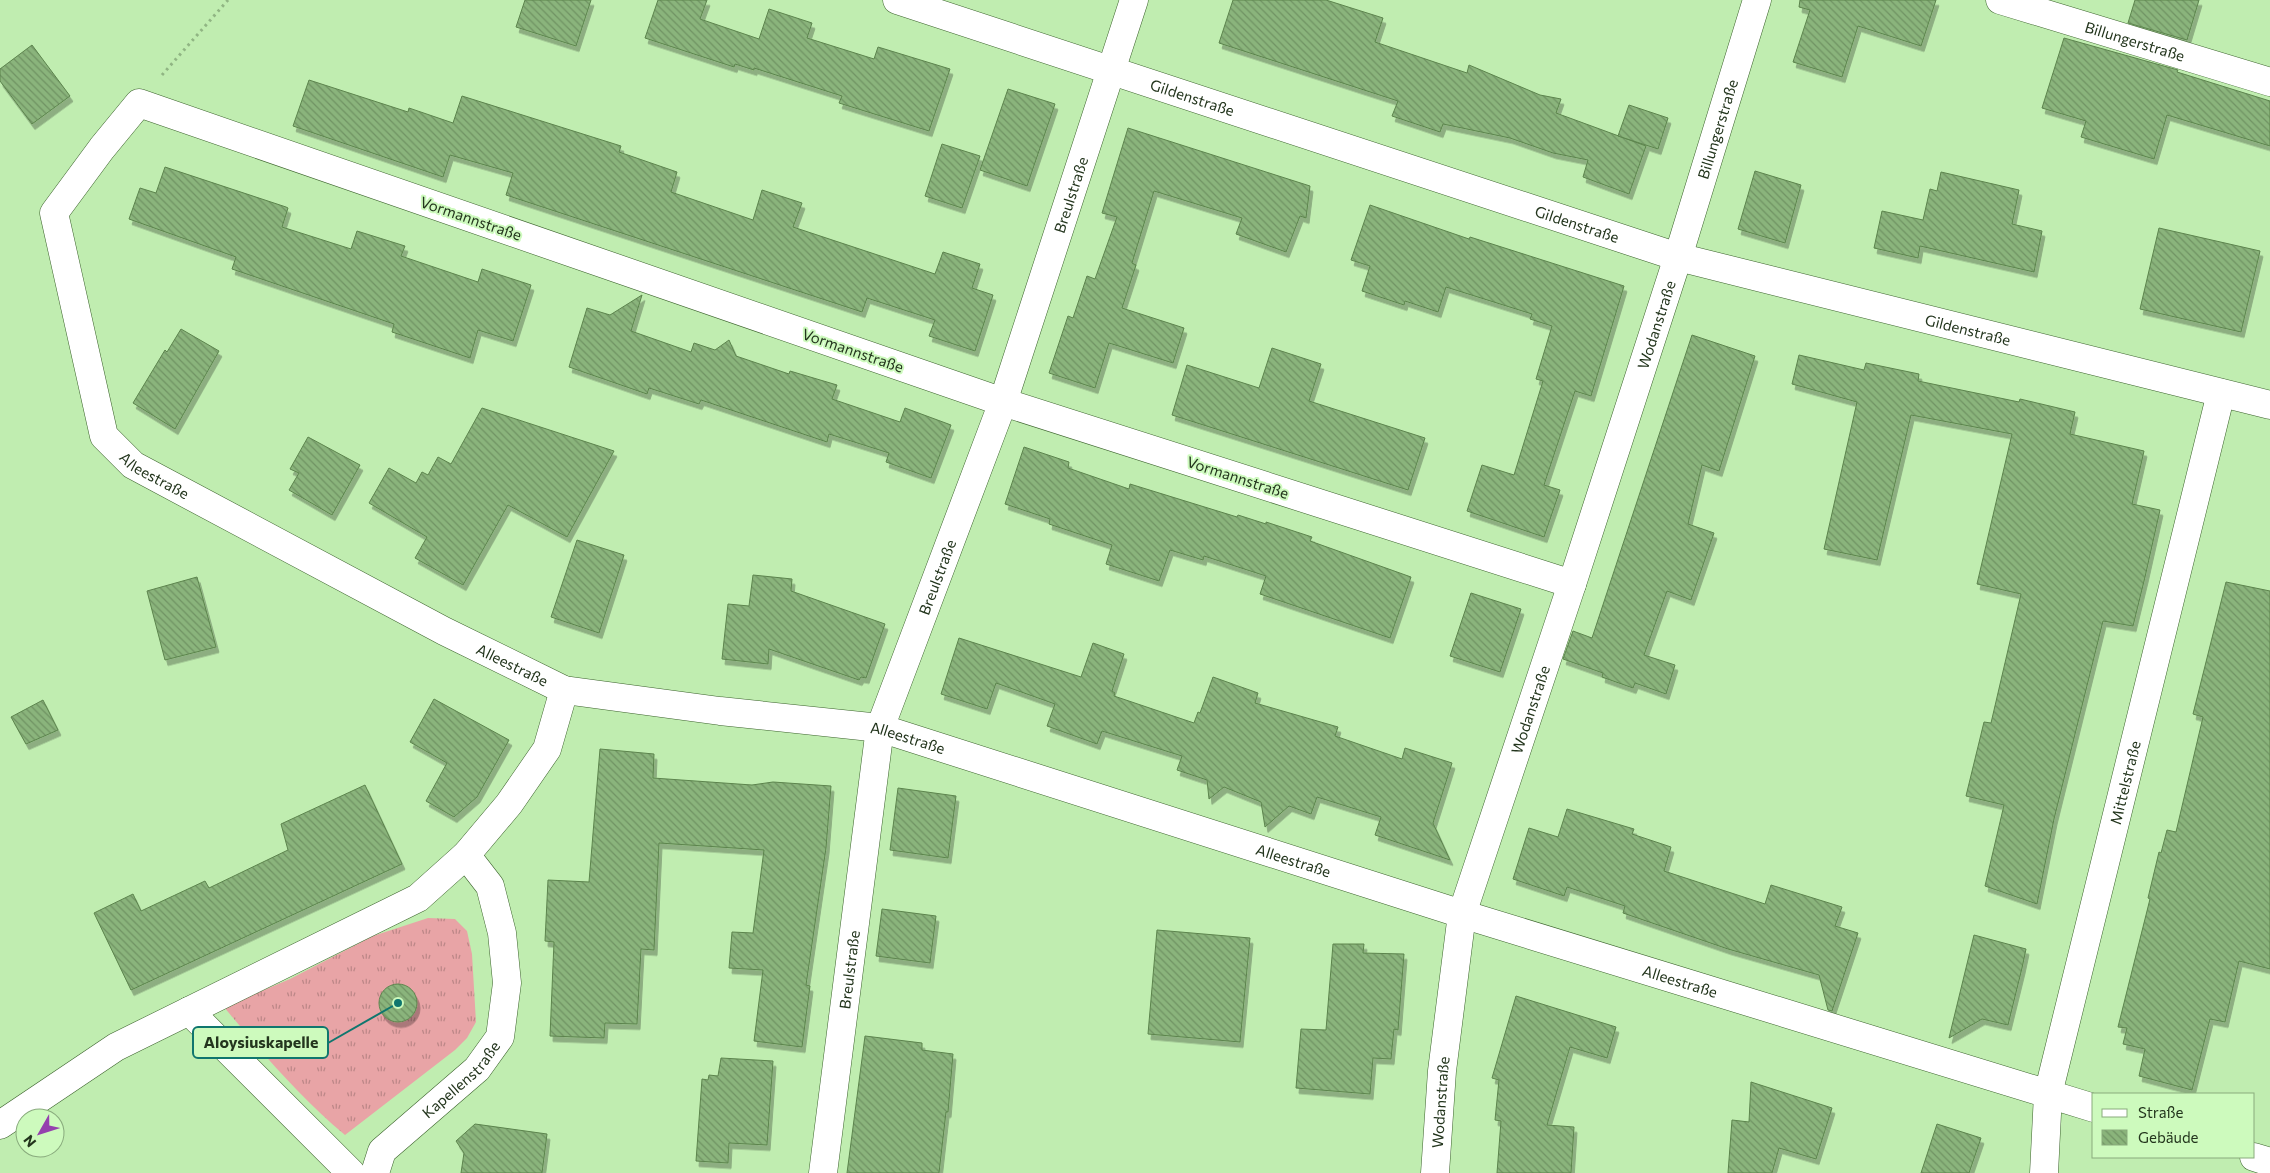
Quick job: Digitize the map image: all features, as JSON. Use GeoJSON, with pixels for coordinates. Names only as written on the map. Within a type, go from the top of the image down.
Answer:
{"type":"FeatureCollection","features":[{"type":"Feature","properties":{"kind":"street","name":"Gildenstraße"},"geometry":{"type":"LineString","coordinates":[[897,0],[1678,257],[2270,405]]}},
{"type":"Feature","properties":{"kind":"street","name":"Breulstraße"},"geometry":{"type":"LineString","coordinates":[[823,1173],[880,728],[1003,402],[1134,0]]}},
{"type":"Feature","properties":{"kind":"street","name":"Billungerstraße"},"geometry":{"type":"LineString","coordinates":[[1678,257],[1757,0]]}},
{"type":"Feature","properties":{"kind":"street","name":"Billungerstraße"},"geometry":{"type":"LineString","coordinates":[[2000,0],[2270,82]]}},
{"type":"Feature","properties":{"kind":"street","name":"Vormannstraße"},"geometry":{"type":"LineString","coordinates":[[139,103],[1003,402],[1572,584]]}},
{"type":"Feature","properties":{"kind":"street","name":"Alleestraße"},"geometry":{"type":"LineString","coordinates":[[139,103],[102,148],[54,213],[104,436],[133,465],[444,631],[564,690],[720,711],[880,728],[1462,914],[2092,1107]]}},
{"type":"Feature","properties":{"kind":"street","name":"Wodanstraße"},"geometry":{"type":"LineString","coordinates":[[1436,1173],[1442,1071],[1462,914],[1678,257]]}},
{"type":"Feature","properties":{"kind":"street","name":"Mittelstraße"},"geometry":{"type":"LineString","coordinates":[[2044,1173],[2048,1094],[2221,393]]}},
{"type":"Feature","properties":{"kind":"street"},"geometry":{"type":"LineString","coordinates":[[0,1125],[116,1047],[418,898],[466,855],[510,804],[547,749],[564,690]]}},
{"type":"Feature","properties":{"kind":"street","name":"Kapellenstraße"},"geometry":{"type":"LineString","coordinates":[[374,1173],[382,1151],[476,1069],[500,1037],[507,983],[502,933],[490,886],[466,855]]}},
{"type":"Feature","properties":{"kind":"street"},"geometry":{"type":"LineString","coordinates":[[190,1011],[351,1173]]}},
{"type":"Feature","properties":{"kind":"street"},"geometry":{"type":"LineString","coordinates":[[2255,1157],[2270,1162]]}},
{"type":"Feature","properties":{"kind":"path"},"geometry":{"type":"LineString","coordinates":[[139,103],[208,20],[228,0]]}},
{"type":"Feature","properties":{"kind":"green space"},"geometry":{"type":"Polygon","coordinates":[[[428,918],[455,919],[467,931],[472,954],[476,1022],[467,1038],[455,1050],[345,1135],[282,1074],[224,1007],[290,979],[373,936],[428,918]]]}},
{"type":"Feature","properties":{"kind":"building"},"geometry":{"type":"Polygon","coordinates":[[[525,0],[591,0],[576,46],[516,27],[525,0]]]}},
{"type":"Feature","properties":{"kind":"building"},"geometry":{"type":"Polygon","coordinates":[[[658,0],[707,0],[700,19],[759,39],[769,9],[812,23],[807,38],[874,59],[878,47],[950,69],[929,131],[839,103],[842,96],[754,68],[754,70],[735,64],[734,67],[645,38],[658,0]]]}},
{"type":"Feature","properties":{"kind":"building"},"geometry":{"type":"Polygon","coordinates":[[[1233,0],[1326,0],[1383,18],[1375,42],[1467,73],[1469,65],[1540,95],[1561,99],[1556,113],[1646,146],[1629,194],[1583,177],[1588,160],[1553,153],[1510,138],[1443,124],[1440,132],[1392,116],[1398,101],[1219,43],[1233,0]]]}},
{"type":"Feature","properties":{"kind":"building"},"geometry":{"type":"Polygon","coordinates":[[[1800,0],[1936,0],[1921,46],[1858,26],[1842,77],[1793,62],[1810,10],[1799,7],[1800,0]]]}},
{"type":"Feature","properties":{"kind":"building"},"geometry":{"type":"Polygon","coordinates":[[[2135,0],[2199,0],[2187,40],[2128,23],[2135,0]]]}},
{"type":"Feature","properties":{"kind":"building"},"geometry":{"type":"Polygon","coordinates":[[[2064,38],[2178,70],[2177,72],[2270,101],[2270,146],[2167,115],[2154,159],[2081,137],[2086,121],[2042,108],[2064,38]]]}},
{"type":"Feature","properties":{"kind":"building"},"geometry":{"type":"Polygon","coordinates":[[[32,45],[70,96],[32,124],[0,81],[0,69],[32,45]]]}},
{"type":"Feature","properties":{"kind":"building"},"geometry":{"type":"Polygon","coordinates":[[[309,80],[408,112],[409,108],[453,123],[462,96],[621,146],[619,152],[677,172],[671,192],[753,220],[762,190],[802,203],[793,227],[935,274],[943,252],[980,264],[972,288],[993,295],[975,351],[929,336],[935,320],[867,298],[862,312],[506,195],[513,173],[450,155],[443,177],[293,126],[309,80]]]}},
{"type":"Feature","properties":{"kind":"building"},"geometry":{"type":"Polygon","coordinates":[[[1008,89],[1055,104],[1027,186],[980,170],[1008,89]]]}},
{"type":"Feature","properties":{"kind":"building"},"geometry":{"type":"Polygon","coordinates":[[[1629,105],[1668,118],[1658,149],[1618,136],[1629,105]]]}},
{"type":"Feature","properties":{"kind":"building"},"geometry":{"type":"Polygon","coordinates":[[[1128,128],[1310,186],[1306,218],[1300,216],[1286,252],[1236,234],[1242,218],[1154,191],[1132,263],[1136,265],[1122,308],[1184,328],[1173,363],[1109,343],[1095,388],[1049,373],[1068,316],[1073,318],[1087,276],[1095,279],[1117,217],[1102,213],[1128,128]]]}},
{"type":"Feature","properties":{"kind":"building"},"geometry":{"type":"Polygon","coordinates":[[[942,144],[980,156],[962,208],[925,196],[942,144]]]}},
{"type":"Feature","properties":{"kind":"building"},"geometry":{"type":"Polygon","coordinates":[[[165,167],[288,208],[282,227],[351,249],[357,231],[405,246],[401,256],[478,282],[482,269],[531,285],[513,341],[478,330],[470,358],[392,332],[394,324],[232,269],[236,257],[129,219],[140,188],[156,193],[165,167]]]}},
{"type":"Feature","properties":{"kind":"building"},"geometry":{"type":"Polygon","coordinates":[[[1755,171],[1801,185],[1785,243],[1738,229],[1755,171]]]}},
{"type":"Feature","properties":{"kind":"building"},"geometry":{"type":"Polygon","coordinates":[[[1941,172],[2019,190],[2012,224],[2042,231],[2034,272],[1920,246],[1918,258],[1874,248],[1882,211],[1923,220],[1930,189],[1937,191],[1941,172]]]}},
{"type":"Feature","properties":{"kind":"building"},"geometry":{"type":"Polygon","coordinates":[[[1370,205],[1469,239],[1470,237],[1624,286],[1591,396],[1575,391],[1544,485],[1560,490],[1544,537],[1467,511],[1482,465],[1514,475],[1543,381],[1536,379],[1552,326],[1530,319],[1532,314],[1446,287],[1438,312],[1405,301],[1404,305],[1362,291],[1370,266],[1351,260],[1370,205]]]}},
{"type":"Feature","properties":{"kind":"building"},"geometry":{"type":"Polygon","coordinates":[[[2159,228],[2260,251],[2241,332],[2140,309],[2159,228]]]}},
{"type":"Feature","properties":{"kind":"building"},"geometry":{"type":"Polygon","coordinates":[[[642,295],[631,331],[691,352],[694,343],[715,350],[729,340],[736,356],[789,374],[790,371],[837,385],[832,399],[900,422],[905,408],[951,425],[931,478],[886,462],[889,453],[829,434],[827,442],[701,400],[699,404],[649,388],[647,394],[569,367],[587,308],[610,315],[642,295]]]}},
{"type":"Feature","properties":{"kind":"building"},"geometry":{"type":"Polygon","coordinates":[[[181,329],[219,351],[175,429],[133,403],[165,350],[167,352],[181,329]]]}},
{"type":"Feature","properties":{"kind":"building"},"geometry":{"type":"Polygon","coordinates":[[[1692,335],[1755,356],[1719,471],[1702,465],[1688,524],[1714,533],[1691,600],[1667,591],[1644,655],[1675,665],[1666,694],[1635,683],[1633,688],[1602,677],[1603,673],[1563,659],[1573,631],[1592,638],[1692,335]]]}},
{"type":"Feature","properties":{"kind":"building"},"geometry":{"type":"Polygon","coordinates":[[[1272,348],[1321,364],[1309,401],[1425,438],[1408,490],[1172,415],[1187,365],[1259,388],[1272,348]]]}},
{"type":"Feature","properties":{"kind":"building"},"geometry":{"type":"Polygon","coordinates":[[[1799,355],[1864,370],[1866,363],[1919,374],[1918,381],[2019,402],[2020,399],[2075,412],[2070,434],[2144,451],[2132,504],[2160,510],[2145,577],[2133,626],[2103,621],[2054,819],[2037,904],[1985,886],[2004,805],[1966,796],[1984,722],[1991,723],[2021,594],[1977,584],[2012,434],[1911,415],[1877,560],[1824,549],[1857,402],[1792,384],[1799,355]]]}},
{"type":"Feature","properties":{"kind":"building"},"geometry":{"type":"Polygon","coordinates":[[[482,408],[614,451],[567,537],[508,505],[463,585],[415,558],[427,537],[369,503],[389,468],[416,483],[422,472],[428,475],[438,457],[451,464],[482,408]]]}},
{"type":"Feature","properties":{"kind":"building"},"geometry":{"type":"Polygon","coordinates":[[[308,437],[360,465],[332,515],[289,490],[299,473],[290,469],[308,437]]]}},
{"type":"Feature","properties":{"kind":"building"},"geometry":{"type":"Polygon","coordinates":[[[1024,447],[1069,462],[1068,468],[1129,489],[1130,484],[1237,517],[1238,515],[1266,524],[1266,522],[1312,537],[1310,541],[1411,577],[1390,638],[1260,594],[1266,576],[1204,556],[1203,560],[1170,550],[1159,581],[1106,564],[1112,545],[1049,524],[1050,519],[1005,504],[1024,447]]]}},
{"type":"Feature","properties":{"kind":"building"},"geometry":{"type":"Polygon","coordinates":[[[577,540],[624,555],[599,633],[551,617],[577,540]]]}},
{"type":"Feature","properties":{"kind":"building"},"geometry":{"type":"Polygon","coordinates":[[[753,575],[792,579],[791,591],[885,624],[866,678],[861,677],[859,680],[769,649],[768,664],[722,659],[728,604],[749,606],[753,575]]]}},
{"type":"Feature","properties":{"kind":"building"},"geometry":{"type":"Polygon","coordinates":[[[197,577],[216,647],[165,660],[147,591],[197,577]]]}},
{"type":"Feature","properties":{"kind":"building"},"geometry":{"type":"Polygon","coordinates":[[[2226,582],[2270,591],[2270,969],[2239,961],[2225,1022],[2210,1019],[2192,1090],[2139,1076],[2145,1049],[2123,1044],[2127,1028],[2118,1027],[2150,899],[2148,898],[2159,852],[2161,853],[2167,830],[2176,832],[2203,717],[2193,714],[2226,582]]]}},
{"type":"Feature","properties":{"kind":"building"},"geometry":{"type":"Polygon","coordinates":[[[1471,593],[1521,609],[1500,672],[1450,656],[1471,593]]]}},
{"type":"Feature","properties":{"kind":"building"},"geometry":{"type":"Polygon","coordinates":[[[959,638],[1081,677],[1093,643],[1124,654],[1112,691],[1115,693],[1114,696],[1194,723],[1198,712],[1200,713],[1213,677],[1258,693],[1255,703],[1338,727],[1335,736],[1402,759],[1405,748],[1452,763],[1433,823],[1450,860],[1375,835],[1381,817],[1317,797],[1311,814],[1289,806],[1265,827],[1261,802],[1224,787],[1209,799],[1207,780],[1177,770],[1182,756],[1102,731],[1097,744],[1047,726],[1055,704],[996,683],[987,709],[941,694],[959,638]]]}},
{"type":"Feature","properties":{"kind":"building"},"geometry":{"type":"Polygon","coordinates":[[[434,699],[509,740],[477,797],[454,817],[426,801],[447,763],[410,742],[434,699]]]}},
{"type":"Feature","properties":{"kind":"building"},"geometry":{"type":"Polygon","coordinates":[[[43,700],[58,730],[26,744],[11,717],[43,700]]]}},
{"type":"Feature","properties":{"kind":"building"},"geometry":{"type":"Polygon","coordinates":[[[600,749],[654,754],[653,778],[752,785],[773,782],[831,786],[826,848],[806,985],[810,986],[802,1047],[754,1041],[763,970],[729,968],[732,932],[753,933],[764,850],[659,843],[654,950],[641,949],[637,1024],[605,1023],[604,1038],[550,1036],[554,942],[545,941],[548,880],[589,882],[600,749]]]}},
{"type":"Feature","properties":{"kind":"building"},"geometry":{"type":"Polygon","coordinates":[[[365,785],[402,864],[131,990],[94,913],[133,894],[141,911],[205,881],[209,888],[288,850],[281,824],[365,785]]]}},
{"type":"Feature","properties":{"kind":"building"},"geometry":{"type":"Polygon","coordinates":[[[898,788],[956,796],[948,858],[890,850],[898,788]]]}},
{"type":"Feature","properties":{"kind":"building"},"geometry":{"type":"Polygon","coordinates":[[[1567,809],[1634,829],[1632,834],[1671,847],[1664,871],[1765,904],[1771,885],[1842,907],[1835,926],[1858,933],[1832,1011],[1828,1010],[1819,975],[1728,949],[1623,913],[1625,906],[1567,887],[1564,896],[1513,879],[1529,828],[1558,837],[1567,809]]]}},
{"type":"Feature","properties":{"kind":"building"},"geometry":{"type":"Polygon","coordinates":[[[882,909],[936,916],[930,963],[876,956],[882,909]]]}},
{"type":"Feature","properties":{"kind":"building"},"geometry":{"type":"Polygon","coordinates":[[[1157,930],[1250,938],[1240,1042],[1148,1034],[1157,930]]]}},
{"type":"Feature","properties":{"kind":"building"},"geometry":{"type":"Polygon","coordinates":[[[1974,935],[2026,949],[2022,968],[2008,1025],[1982,1019],[1949,1038],[1974,935]]]}},
{"type":"Feature","properties":{"kind":"building"},"geometry":{"type":"Polygon","coordinates":[[[1333,944],[1364,944],[1363,953],[1404,954],[1398,1030],[1394,1029],[1391,1059],[1373,1058],[1370,1094],[1296,1088],[1301,1029],[1326,1030],[1333,944]]]}},
{"type":"Feature","properties":{"kind":"building"},"geometry":{"type":"Polygon","coordinates":[[[398,984],[412,989],[417,1003],[412,1017],[398,1022],[384,1017],[379,1003],[384,989],[398,984]]]}},
{"type":"Feature","properties":{"kind":"building"},"geometry":{"type":"Polygon","coordinates":[[[1516,996],[1616,1027],[1607,1058],[1570,1047],[1547,1125],[1574,1127],[1571,1173],[1497,1173],[1501,1121],[1495,1120],[1499,1080],[1492,1078],[1516,996]]]}},
{"type":"Feature","properties":{"kind":"building"},"geometry":{"type":"Polygon","coordinates":[[[865,1036],[922,1043],[922,1050],[953,1054],[948,1112],[946,1112],[939,1173],[847,1173],[865,1036]]]}},
{"type":"Feature","properties":{"kind":"building"},"geometry":{"type":"Polygon","coordinates":[[[721,1058],[773,1061],[767,1145],[729,1143],[728,1163],[696,1161],[702,1079],[708,1080],[709,1075],[718,1076],[721,1058]]]}},
{"type":"Feature","properties":{"kind":"building"},"geometry":{"type":"Polygon","coordinates":[[[1751,1082],[1832,1108],[1816,1159],[1779,1148],[1772,1173],[1728,1173],[1732,1120],[1749,1122],[1751,1082]]]}},
{"type":"Feature","properties":{"kind":"building"},"geometry":{"type":"Polygon","coordinates":[[[475,1124],[547,1134],[542,1173],[461,1173],[464,1153],[456,1141],[475,1124]]]}},
{"type":"Feature","properties":{"kind":"building"},"geometry":{"type":"Polygon","coordinates":[[[1937,1124],[1981,1138],[1969,1173],[1921,1173],[1937,1124]]]}},
{"type":"Feature","properties":{"kind":"place","name":"Aloysiuskapelle"},"geometry":{"type":"Point","coordinates":[398,1003]}}]}
